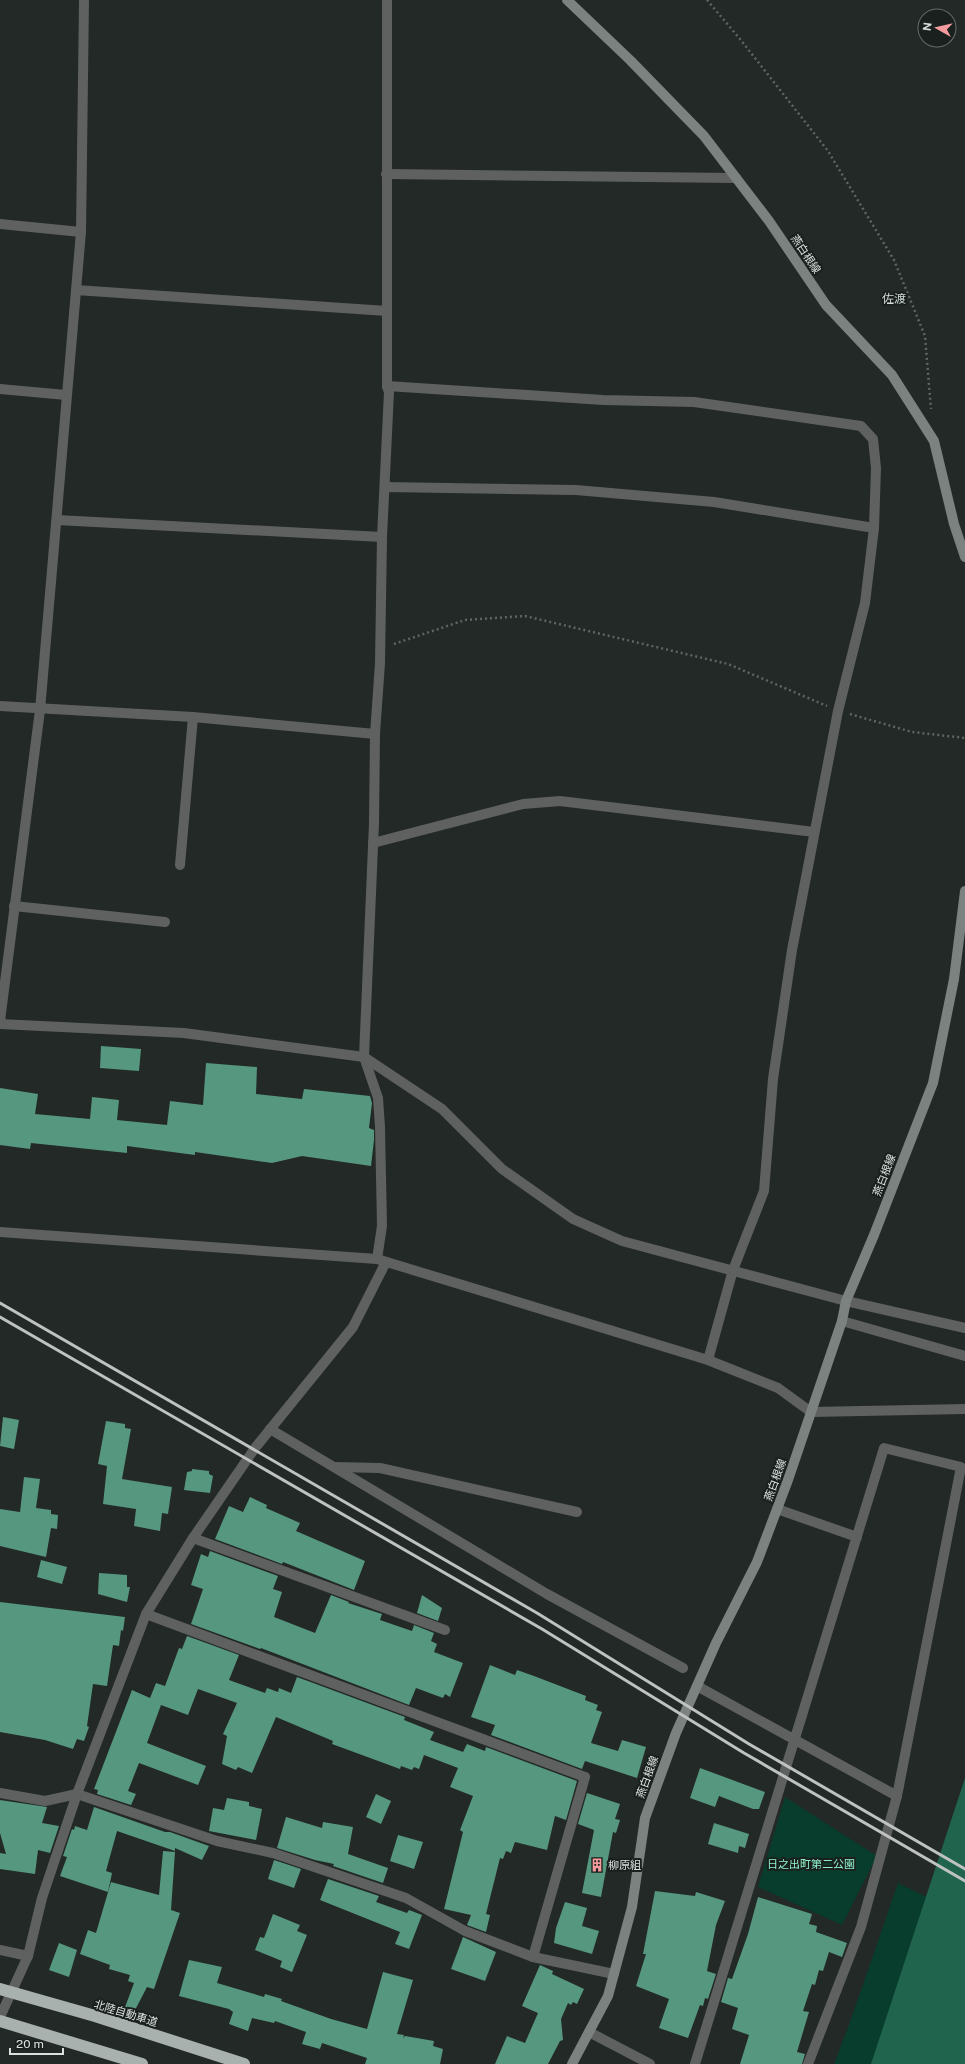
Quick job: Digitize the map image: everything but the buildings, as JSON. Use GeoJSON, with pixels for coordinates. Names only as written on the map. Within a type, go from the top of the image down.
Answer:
{"type":"FeatureCollection","features":[{"type":"Feature","properties":{"kind":"highway","name":"北陸自動車道"},"geometry":{"type":"LineString","coordinates":[[0,1989],[95,2016],[244,2064]]}},
{"type":"Feature","properties":{"kind":"highway"},"geometry":{"type":"LineString","coordinates":[[0,2021],[142,2064]]}},
{"type":"Feature","properties":{"kind":"main road","name":"燕白根線"},"geometry":{"type":"LineString","coordinates":[[567,0],[630,60],[704,136],[769,221],[826,305],[892,375],[934,442],[954,524],[965,557]]}},
{"type":"Feature","properties":{"kind":"main road","name":"燕白根線"},"geometry":{"type":"LineString","coordinates":[[572,2064],[608,1996],[632,1907],[645,1818],[676,1733],[716,1643],[757,1562],[778,1509],[842,1321],[846,1300],[874,1235],[933,1083],[954,979],[965,891]]}},
{"type":"Feature","properties":{"kind":"street"},"geometry":{"type":"LineString","coordinates":[[84,0],[81,232],[40,710],[0,1023],[184,1033],[364,1057],[442,1109],[502,1169],[573,1219],[622,1241],[846,1300],[965,1328]]}},
{"type":"Feature","properties":{"kind":"street"},"geometry":{"type":"LineString","coordinates":[[0,2017],[28,1956],[42,1898],[77,1794],[146,1614],[193,1538],[255,1448],[353,1327],[381,1260],[382,1226],[378,1098],[364,1057],[373,843],[375,734],[380,649],[382,537],[389,392],[387,386],[387,0]]}},
{"type":"Feature","properties":{"kind":"street"},"geometry":{"type":"LineString","coordinates":[[386,174],[736,178]]}},
{"type":"Feature","properties":{"kind":"street"},"geometry":{"type":"LineString","coordinates":[[0,224],[81,232]]}},
{"type":"Feature","properties":{"kind":"street"},"geometry":{"type":"LineString","coordinates":[[76,290],[387,311]]}},
{"type":"Feature","properties":{"kind":"street"},"geometry":{"type":"LineString","coordinates":[[387,386],[603,400],[694,402],[861,426],[873,439],[876,468],[874,528],[865,603],[838,711],[792,950],[773,1079],[764,1191],[733,1270],[708,1360]]}},
{"type":"Feature","properties":{"kind":"street"},"geometry":{"type":"LineString","coordinates":[[0,389],[66,395]]}},
{"type":"Feature","properties":{"kind":"street"},"geometry":{"type":"LineString","coordinates":[[385,487],[584,491],[714,502],[874,528]]}},
{"type":"Feature","properties":{"kind":"street"},"geometry":{"type":"LineString","coordinates":[[57,520],[382,537]]}},
{"type":"Feature","properties":{"kind":"street"},"geometry":{"type":"LineString","coordinates":[[0,706],[40,710],[193,717],[375,734]]}},
{"type":"Feature","properties":{"kind":"street"},"geometry":{"type":"LineString","coordinates":[[180,865],[193,717]]}},
{"type":"Feature","properties":{"kind":"street"},"geometry":{"type":"LineString","coordinates":[[373,843],[523,804],[560,802],[814,832]]}},
{"type":"Feature","properties":{"kind":"street"},"geometry":{"type":"LineString","coordinates":[[14,906],[165,922]]}},
{"type":"Feature","properties":{"kind":"street"},"geometry":{"type":"LineString","coordinates":[[0,1232],[381,1260],[708,1360],[778,1388],[811,1412],[965,1409]]}},
{"type":"Feature","properties":{"kind":"street"},"geometry":{"type":"LineString","coordinates":[[842,1321],[965,1356]]}},
{"type":"Feature","properties":{"kind":"street"},"geometry":{"type":"LineString","coordinates":[[270,1430],[546,1594],[683,1668]]}},
{"type":"Feature","properties":{"kind":"street"},"geometry":{"type":"LineString","coordinates":[[695,2064],[884,1448],[961,1467],[897,1796],[862,1927],[808,2064]]}},
{"type":"Feature","properties":{"kind":"street"},"geometry":{"type":"LineString","coordinates":[[333,1467],[380,1468],[577,1512]]}},
{"type":"Feature","properties":{"kind":"street"},"geometry":{"type":"LineString","coordinates":[[778,1509],[857,1537]]}},
{"type":"Feature","properties":{"kind":"street"},"geometry":{"type":"LineString","coordinates":[[193,1538],[445,1630]]}},
{"type":"Feature","properties":{"kind":"street"},"geometry":{"type":"LineString","coordinates":[[146,1614],[585,1777],[532,1957]]}},
{"type":"Feature","properties":{"kind":"street"},"geometry":{"type":"LineString","coordinates":[[697,1686],[897,1796]]}},
{"type":"Feature","properties":{"kind":"street"},"geometry":{"type":"LineString","coordinates":[[0,1793],[45,1801],[77,1794],[217,1841],[273,1853],[406,1898],[465,1930],[532,1957],[614,1974]]}},
{"type":"Feature","properties":{"kind":"street"},"geometry":{"type":"LineString","coordinates":[[0,1950],[28,1956]]}},
{"type":"Feature","properties":{"kind":"street"},"geometry":{"type":"LineString","coordinates":[[589,2032],[650,2064]]}},
{"type":"Feature","properties":{"kind":"path"},"geometry":{"type":"LineString","coordinates":[[707,0],[740,39],[828,151],[894,260],[925,336],[931,411]]}},
{"type":"Feature","properties":{"kind":"path"},"geometry":{"type":"LineString","coordinates":[[380,649],[465,620],[525,616],[728,664],[838,711],[912,732],[965,738]]}},
{"type":"Feature","properties":{"kind":"green space","name":"日之出町第二公園"},"geometry":{"type":"Polygon","coordinates":[[[785,1797],[877,1856],[842,1925],[758,1887],[785,1797]]]}},
{"type":"Feature","properties":{"kind":"green space"},"geometry":{"type":"Polygon","coordinates":[[[898,1883],[937,1902],[887,2064],[834,2064],[850,2022],[898,1883]]]}},
{"type":"Feature","properties":{"kind":"shaded area"},"geometry":{"type":"Polygon","coordinates":[[[965,1778],[965,2064],[871,2064],[965,1778]]]}},
{"type":"Feature","properties":{"kind":"railway"},"geometry":{"type":"LineString","coordinates":[[0,1303],[537,1613],[749,1744],[965,1869]]}},
{"type":"Feature","properties":{"kind":"railway"},"geometry":{"type":"LineString","coordinates":[[0,1317],[542,1629],[744,1753],[965,1881]]}},
{"type":"Feature","properties":{"kind":"place","name":"柳原組"},"geometry":{"type":"Point","coordinates":[597,1865]}},
{"type":"Feature","properties":{"kind":"district","name":"佐渡"},"geometry":{"type":"Point","coordinates":[894,299]}}]}
